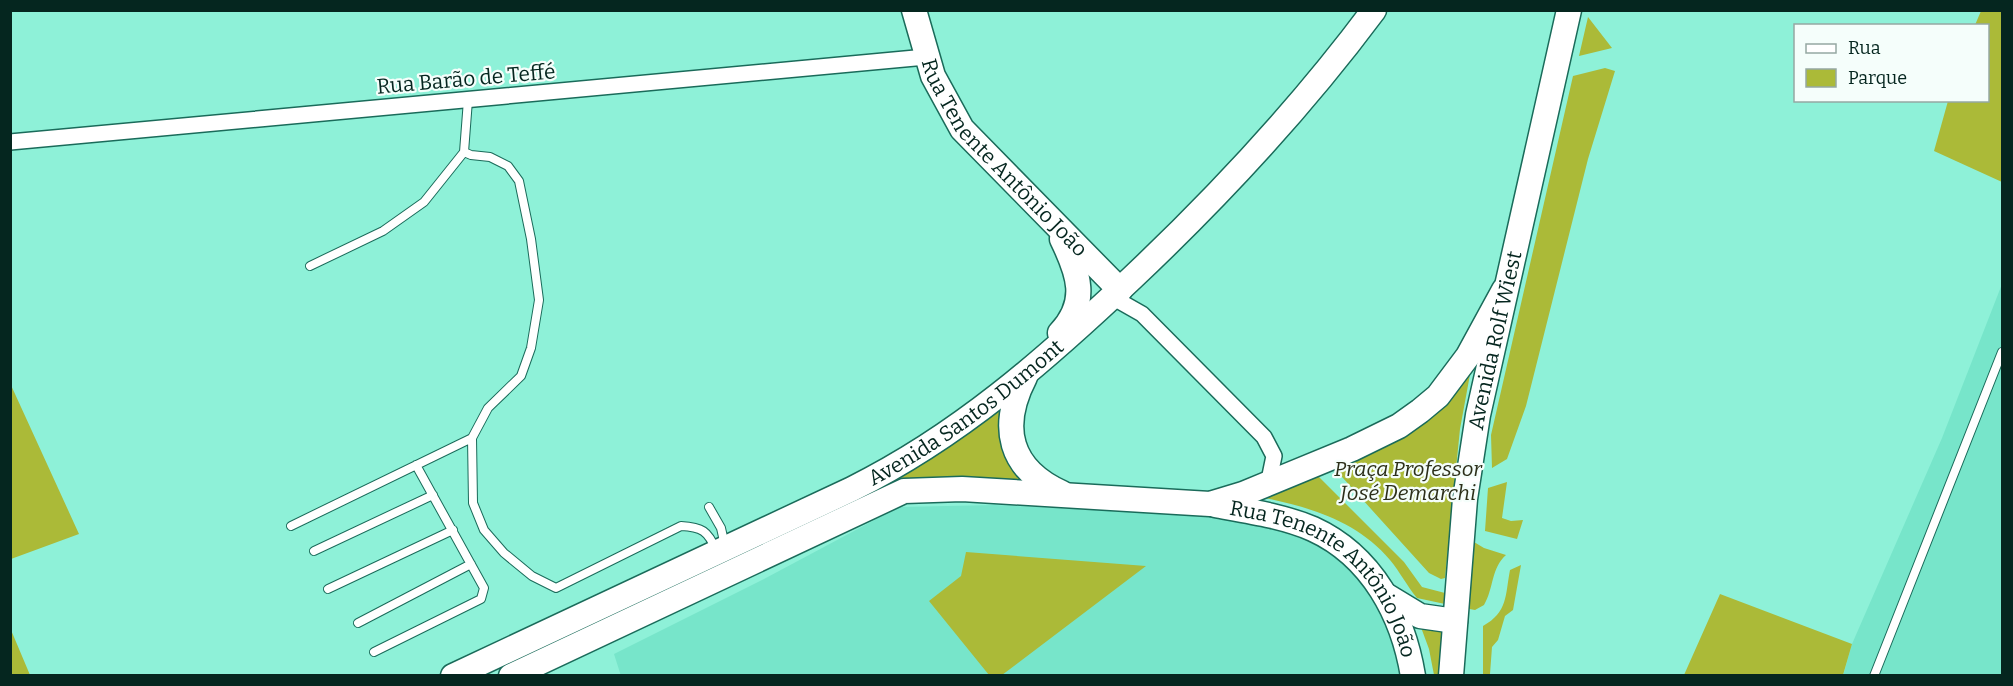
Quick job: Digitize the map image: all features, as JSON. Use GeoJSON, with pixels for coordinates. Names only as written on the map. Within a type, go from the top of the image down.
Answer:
{"type":"FeatureCollection","features":[{"type":"Feature","properties":{"kind":"main road","name":"Rua Tenente Antônio João"},"geometry":{"type":"LineString","coordinates":[[914,10],[926,57],[942,96],[962,129],[1056,226],[1116,293]]}},
{"type":"Feature","properties":{"kind":"main road","name":"Avenida Santos Dumont"},"geometry":{"type":"LineString","coordinates":[[453,675],[887,472],[971,418],[1026,375],[1116,293],[1249,162],[1304,101],[1374,10]]}},
{"type":"Feature","properties":{"kind":"main road","name":"Avenida Rolf Wiest"},"geometry":{"type":"LineString","coordinates":[[1451,675],[1471,459],[1504,291],[1569,10]]}},
{"type":"Feature","properties":{"kind":"main road"},"geometry":{"type":"LineString","coordinates":[[971,418],[993,393],[1059,334],[1075,313],[1078,279],[1056,226]]}},
{"type":"Feature","properties":{"kind":"main road"},"geometry":{"type":"LineString","coordinates":[[511,675],[904,491],[924,488],[1210,504],[1268,485],[1375,438],[1420,411],[1438,396],[1463,363],[1504,291]]}},
{"type":"Feature","properties":{"kind":"main road"},"geometry":{"type":"LineString","coordinates":[[1026,375],[1011,416],[1013,444],[1027,469],[1037,479],[1067,495]]}},
{"type":"Feature","properties":{"kind":"main road","name":"Rua Tenente Antônio João"},"geometry":{"type":"LineString","coordinates":[[1210,504],[1288,520],[1313,529],[1351,553],[1387,596],[1407,645],[1413,675]]}},
{"type":"Feature","properties":{"kind":"main road"},"geometry":{"type":"LineString","coordinates":[[1387,596],[1420,616],[1455,621]]}},
{"type":"Feature","properties":{"kind":"street","name":"Rua Barão de Teffé"},"geometry":{"type":"LineString","coordinates":[[10,142],[926,57]]}},
{"type":"Feature","properties":{"kind":"street","name":"Rua Tenente Antônio João"},"geometry":{"type":"LineString","coordinates":[[1116,293],[1142,314],[1264,437],[1274,456],[1268,485]]}},
{"type":"Feature","properties":{"kind":"lane"},"geometry":{"type":"LineString","coordinates":[[310,266],[383,231],[424,202],[464,152],[468,100]]}},
{"type":"Feature","properties":{"kind":"lane"},"geometry":{"type":"LineString","coordinates":[[464,152],[490,158],[508,166],[519,181],[531,239],[538,300],[531,348],[521,376],[488,408],[472,438],[472,503],[484,530],[504,553],[544,583],[556,588],[681,526],[697,527],[709,533],[721,549]]}},
{"type":"Feature","properties":{"kind":"lane"},"geometry":{"type":"LineString","coordinates":[[1874,675],[2002,352]]}},
{"type":"Feature","properties":{"kind":"lane"},"geometry":{"type":"LineString","coordinates":[[291,526],[472,438]]}},
{"type":"Feature","properties":{"kind":"lane"},"geometry":{"type":"LineString","coordinates":[[374,652],[481,599],[484,588],[416,465]]}},
{"type":"Feature","properties":{"kind":"lane"},"geometry":{"type":"LineString","coordinates":[[314,551],[433,495]]}},
{"type":"Feature","properties":{"kind":"lane"},"geometry":{"type":"LineString","coordinates":[[709,507],[721,528],[721,549]]}},
{"type":"Feature","properties":{"kind":"lane"},"geometry":{"type":"LineString","coordinates":[[328,589],[453,530]]}},
{"type":"Feature","properties":{"kind":"lane"},"geometry":{"type":"LineString","coordinates":[[358,623],[471,564]]}},
{"type":"Feature","properties":{"kind":"shaded area"},"geometry":{"type":"Polygon","coordinates":[[[2002,284],[2002,675],[1843,676],[1852,644],[1942,438],[2002,284]]]}},
{"type":"Feature","properties":{"kind":"shaded area"},"geometry":{"type":"Polygon","coordinates":[[[995,505],[1255,518],[1328,545],[1392,615],[1408,675],[621,676],[614,654],[764,579],[899,507],[995,505]]]}},
{"type":"Feature","properties":{"kind":"green space"},"geometry":{"type":"Polygon","coordinates":[[[1981,11],[2002,11],[2002,182],[1934,151],[1948,102],[1989,102],[1989,24],[1975,24],[1981,11]]]}},
{"type":"Feature","properties":{"kind":"green space"},"geometry":{"type":"Polygon","coordinates":[[[1588,17],[1612,48],[1579,56],[1588,17]]]}},
{"type":"Feature","properties":{"kind":"green space"},"geometry":{"type":"Polygon","coordinates":[[[1605,68],[1615,71],[1588,159],[1526,406],[1507,459],[1492,468],[1491,435],[1573,76],[1605,68]]]}},
{"type":"Feature","properties":{"kind":"green space","name":"Praça Professor José Demarchi"},"geometry":{"type":"Polygon","coordinates":[[[1471,369],[1460,429],[1445,578],[1441,579],[1429,573],[1333,467],[1471,369]]]}},
{"type":"Feature","properties":{"kind":"green space"},"geometry":{"type":"Polygon","coordinates":[[[10,383],[79,534],[11,559],[10,559],[10,383]]]}},
{"type":"Feature","properties":{"kind":"green space"},"geometry":{"type":"Polygon","coordinates":[[[1007,404],[1029,483],[933,478],[896,481],[1007,404]]]}},
{"type":"Feature","properties":{"kind":"green space"},"geometry":{"type":"Polygon","coordinates":[[[1316,474],[1404,562],[1422,587],[1445,593],[1445,604],[1417,598],[1390,560],[1364,536],[1349,526],[1317,512],[1265,498],[1316,474]]]}},
{"type":"Feature","properties":{"kind":"green space"},"geometry":{"type":"Polygon","coordinates":[[[1507,482],[1502,518],[1511,521],[1523,520],[1517,539],[1485,531],[1488,488],[1507,482]]]}},
{"type":"Feature","properties":{"kind":"green space"},"geometry":{"type":"Polygon","coordinates":[[[1469,539],[1484,548],[1506,555],[1495,572],[1484,605],[1475,610],[1464,608],[1469,539]]]}},
{"type":"Feature","properties":{"kind":"green space"},"geometry":{"type":"Polygon","coordinates":[[[966,552],[1146,566],[1002,675],[989,675],[929,601],[961,576],[966,552]]]}},
{"type":"Feature","properties":{"kind":"green space"},"geometry":{"type":"Polygon","coordinates":[[[1521,565],[1513,610],[1505,616],[1498,640],[1492,647],[1490,674],[1483,675],[1483,626],[1491,621],[1501,609],[1510,570],[1521,565]]]}},
{"type":"Feature","properties":{"kind":"green space"},"geometry":{"type":"Polygon","coordinates":[[[1720,594],[1852,644],[1843,675],[1684,675],[1720,594]]]}},
{"type":"Feature","properties":{"kind":"green space"},"geometry":{"type":"Polygon","coordinates":[[[1419,622],[1444,625],[1441,675],[1434,675],[1429,649],[1419,622]]]}},
{"type":"Feature","properties":{"kind":"green space"},"geometry":{"type":"Polygon","coordinates":[[[11,630],[30,675],[11,675],[11,630]]]}}]}
